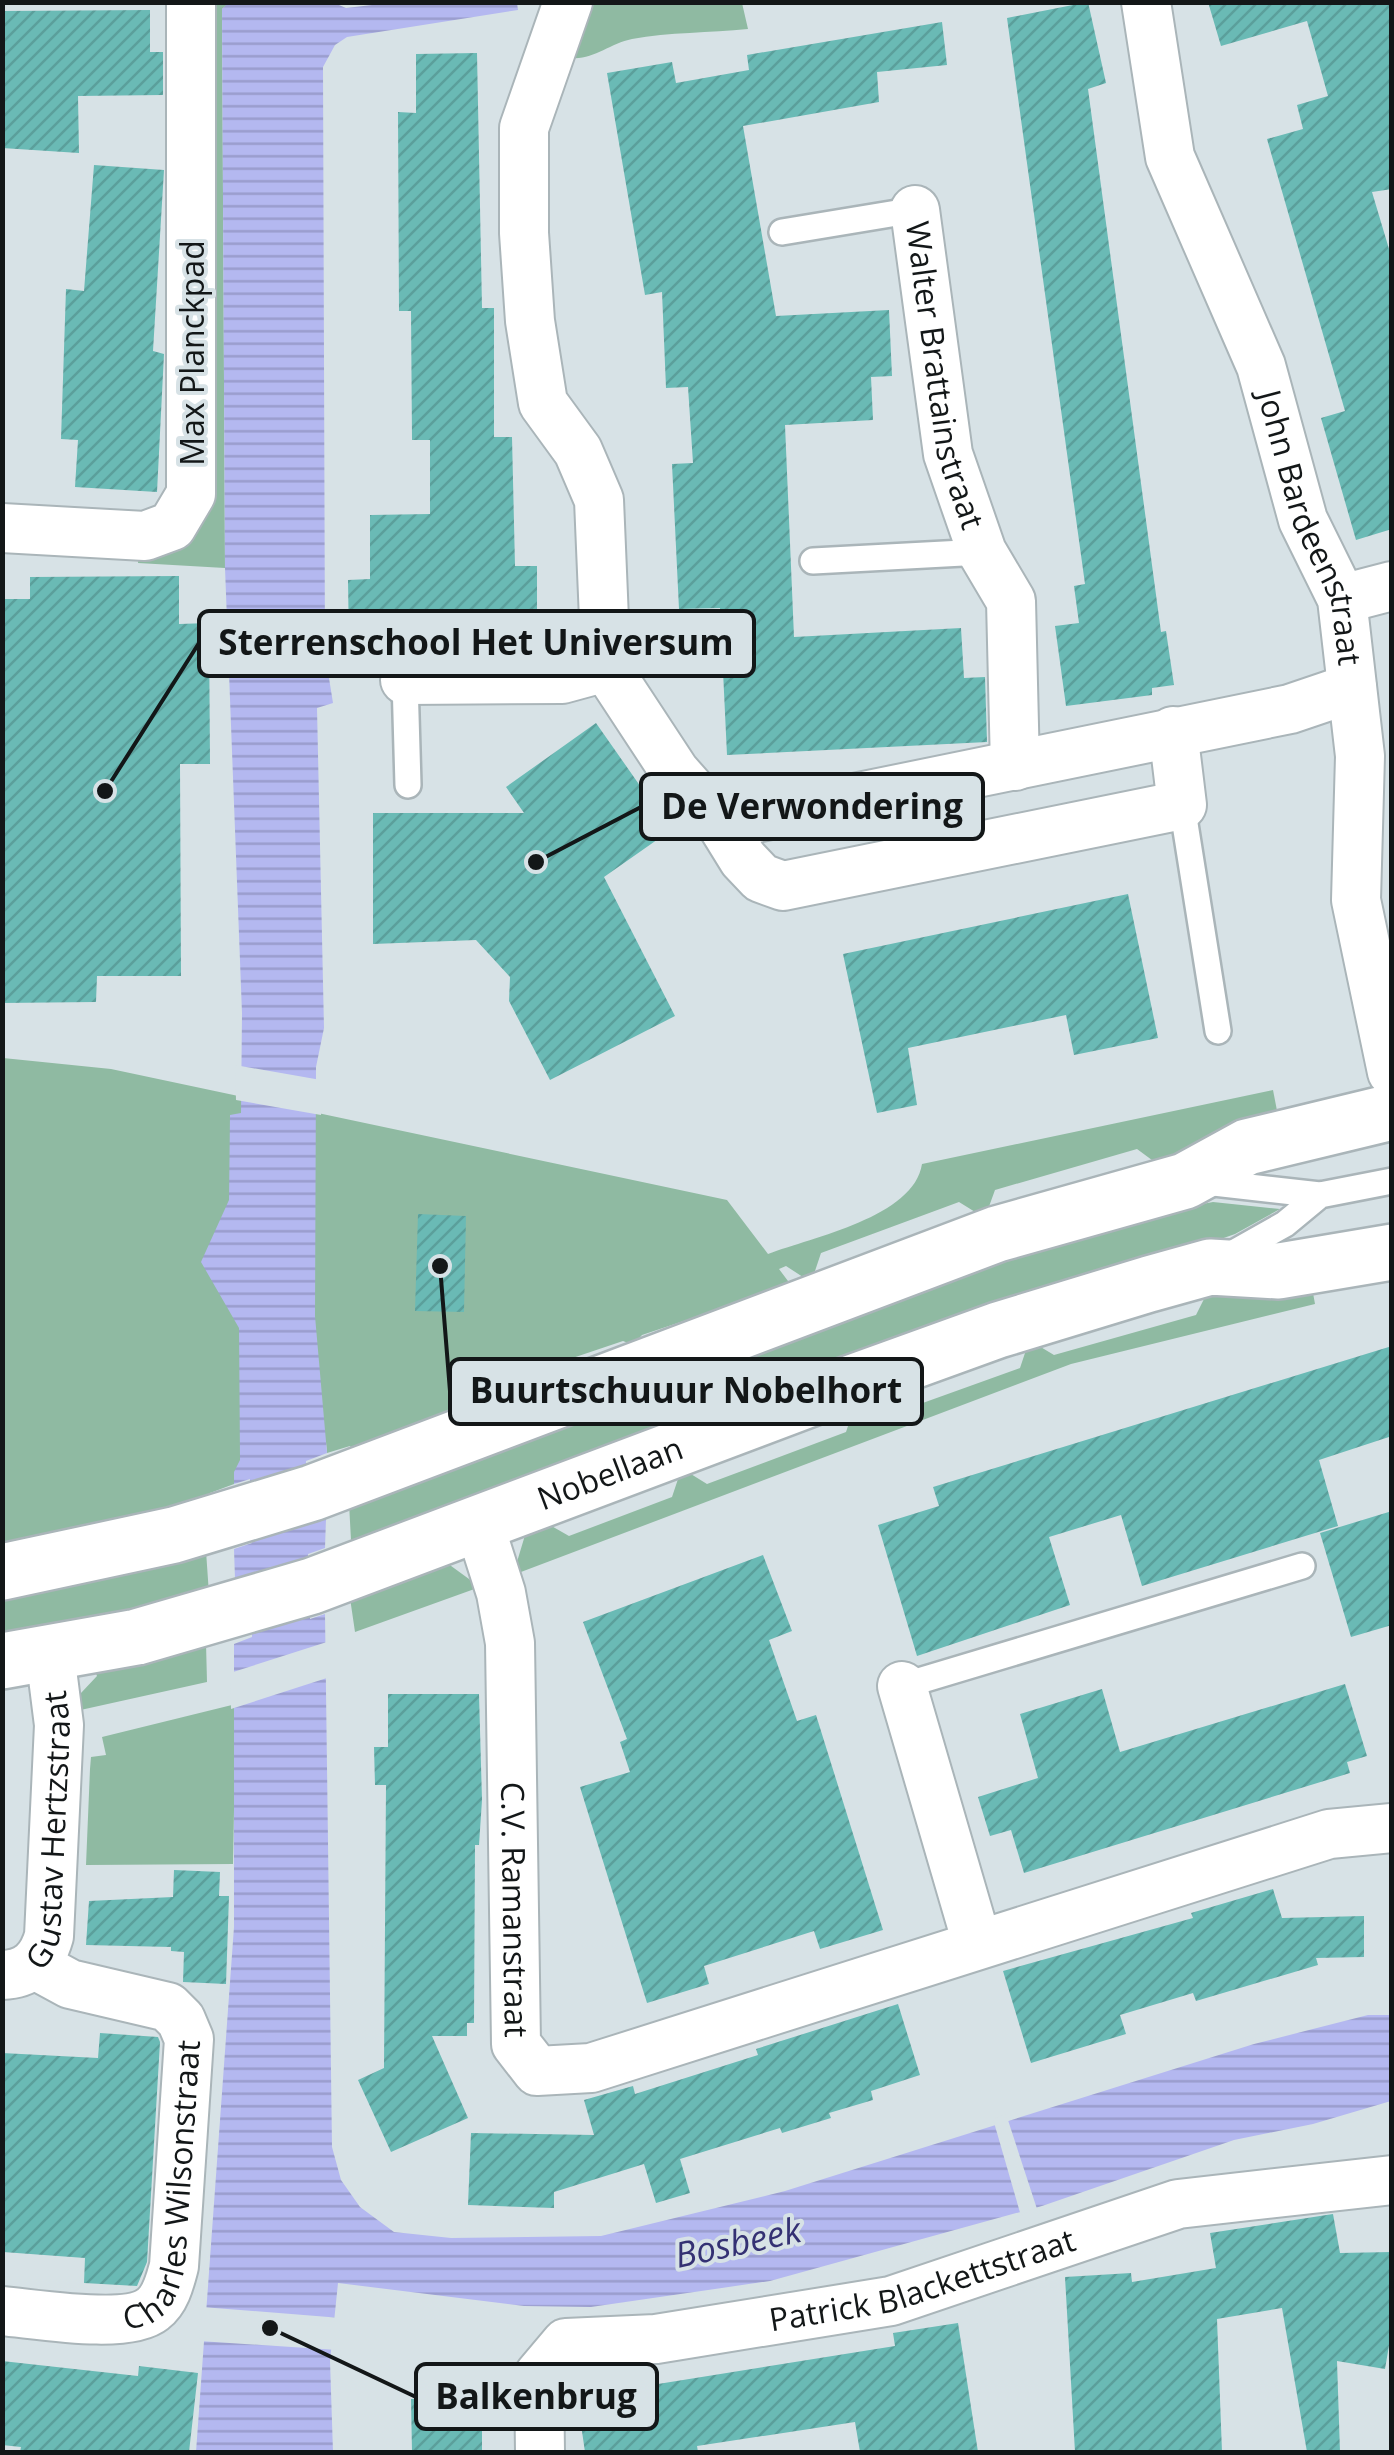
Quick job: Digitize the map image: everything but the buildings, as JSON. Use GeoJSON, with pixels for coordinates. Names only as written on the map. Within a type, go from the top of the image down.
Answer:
{"type":"FeatureCollection","features":[{"type":"Feature","properties":{"kind":"street","name":"Max Planckpad"},"geometry":{"type":"LineString","coordinates":[[2,528],[145,536],[172,526],[191,494],[191,2]]}},
{"type":"Feature","properties":{"kind":"street"},"geometry":{"type":"LineString","coordinates":[[568,2],[524,128],[530,321],[543,403],[578,451],[599,500],[601,638],[606,667],[675,772],[722,825],[743,860],[761,878],[783,886],[1182,805],[1174,731]]}},
{"type":"Feature","properties":{"kind":"street","name":"John Bardeenstraat"},"geometry":{"type":"LineString","coordinates":[[1146,2],[1170,158],[1261,366],[1303,520],[1342,600],[1360,756],[1356,900],[1392,1072]]}},
{"type":"Feature","properties":{"kind":"street","name":"Walter Brattainstraat"},"geometry":{"type":"LineString","coordinates":[[915,210],[948,454],[982,552],[1011,601],[1015,766]]}},
{"type":"Feature","properties":{"kind":"street"},"geometry":{"type":"LineString","coordinates":[[1342,600],[1392,586]]}},
{"type":"Feature","properties":{"kind":"street"},"geometry":{"type":"LineString","coordinates":[[405,680],[562,680],[606,667]]}},
{"type":"Feature","properties":{"kind":"street"},"geometry":{"type":"LineString","coordinates":[[722,825],[1290,709],[1352,688]]}},
{"type":"Feature","properties":{"kind":"street","name":"Nobellaan"},"geometry":{"type":"LineString","coordinates":[[2,1572],[174,1536],[312,1493],[997,1234],[1185,1180],[1247,1147],[1392,1112]]}},
{"type":"Feature","properties":{"kind":"street","name":"Nobellaan"},"geometry":{"type":"LineString","coordinates":[[26,1658],[137,1637],[312,1586],[998,1330],[1210,1267],[1280,1271],[1392,1252]]}},
{"type":"Feature","properties":{"kind":"street","name":"C.V. Ramanstraat"},"geometry":{"type":"LineString","coordinates":[[479,1524],[501,1593],[510,1643],[516,2044],[537,2071],[591,2068],[1329,1834],[1392,1828]]}},
{"type":"Feature","properties":{"kind":"street","name":"Gustav Hertzstraat"},"geometry":{"type":"LineString","coordinates":[[19,1970],[45,1950],[50,1918],[59,1724],[26,1658]]}},
{"type":"Feature","properties":{"kind":"street"},"geometry":{"type":"LineString","coordinates":[[902,1686],[977,1943]]}},
{"type":"Feature","properties":{"kind":"street","name":"Charles Wilsonstraat"},"geometry":{"type":"LineString","coordinates":[[2,2311],[118,2319],[152,2310],[167,2291],[174,2266],[189,2039],[181,2020],[168,2008],[19,1970]]}},
{"type":"Feature","properties":{"kind":"street","name":"Patrick Blackettstraat"},"geometry":{"type":"LineString","coordinates":[[540,2452],[539,2375],[566,2344],[656,2340],[891,2301],[1178,2204],[1392,2180]]}},
{"type":"Feature","properties":{"kind":"lane","name":"Walter Brattainstraat"},"geometry":{"type":"LineString","coordinates":[[782,232],[915,210]]}},
{"type":"Feature","properties":{"kind":"lane","name":"Walter Brattainstraat"},"geometry":{"type":"LineString","coordinates":[[813,561],[982,552]]}},
{"type":"Feature","properties":{"kind":"lane"},"geometry":{"type":"LineString","coordinates":[[405,680],[408,785]]}},
{"type":"Feature","properties":{"kind":"lane"},"geometry":{"type":"LineString","coordinates":[[1182,805],[1218,1031]]}},
{"type":"Feature","properties":{"kind":"lane","name":"Nobellaan"},"geometry":{"type":"LineString","coordinates":[[1185,1180],[1320,1196],[1392,1181]]}},
{"type":"Feature","properties":{"kind":"lane","name":"Nobellaan"},"geometry":{"type":"LineString","coordinates":[[1210,1267],[1285,1224],[1320,1196]]}},
{"type":"Feature","properties":{"kind":"lane"},"geometry":{"type":"LineString","coordinates":[[902,1686],[1302,1566]]}},
{"type":"Feature","properties":{"kind":"green space"},"geometry":{"type":"Polygon","coordinates":[[[203,3],[229,3],[222,9],[225,568],[138,563],[139,553],[189,538],[207,511],[203,3]]]}},
{"type":"Feature","properties":{"kind":"green space"},"geometry":{"type":"Polygon","coordinates":[[[581,3],[742,3],[748,29],[646,37],[623,41],[583,57],[566,57],[581,3]]]}},
{"type":"Feature","properties":{"kind":"green space"},"geometry":{"type":"Polygon","coordinates":[[[3,1058],[111,1069],[727,1200],[768,1254],[882,1211],[915,1182],[922,1164],[1273,1090],[1279,1121],[1156,1163],[1137,1149],[995,1190],[987,1212],[980,1215],[959,1202],[821,1253],[813,1277],[806,1279],[786,1266],[779,1269],[791,1285],[642,1335],[633,1345],[623,1341],[472,1392],[465,1408],[353,1451],[350,1446],[327,1453],[326,1442],[234,1473],[234,1484],[210,1493],[211,1501],[3,1548],[3,1058]]]}},
{"type":"Feature","properties":{"kind":"green space"},"geometry":{"type":"Polygon","coordinates":[[[1213,1202],[1280,1209],[1235,1234],[353,1545],[351,1540],[349,1503],[982,1265],[1171,1210],[1213,1202]]]}},
{"type":"Feature","properties":{"kind":"green space"},"geometry":{"type":"Polygon","coordinates":[[[1311,1282],[1315,1304],[1071,1364],[513,1575],[526,1532],[548,1524],[569,1536],[672,1497],[680,1473],[686,1471],[707,1484],[846,1432],[854,1408],[860,1406],[881,1418],[1020,1368],[1028,1344],[1034,1343],[1054,1355],[1196,1315],[1207,1293],[1311,1282]]]}},
{"type":"Feature","properties":{"kind":"green space"},"geometry":{"type":"Polygon","coordinates":[[[206,1551],[209,1594],[3,1638],[3,1596],[206,1551]]]}},
{"type":"Feature","properties":{"kind":"green space"},"geometry":{"type":"Polygon","coordinates":[[[447,1563],[480,1587],[355,1632],[350,1598],[447,1563]]]}},
{"type":"Feature","properties":{"kind":"green space"},"geometry":{"type":"Polygon","coordinates":[[[206,1643],[207,1682],[76,1711],[81,1693],[97,1676],[95,1671],[206,1643]]]}},
{"type":"Feature","properties":{"kind":"green space"},"geometry":{"type":"Polygon","coordinates":[[[236,1704],[233,1864],[86,1865],[91,1757],[106,1755],[102,1737],[236,1704]]]}},
{"type":"Feature","properties":{"kind":"water","name":"Bosbeek"},"geometry":{"type":"Polygon","coordinates":[[[229,2],[332,2],[346,8],[398,2],[517,3],[518,10],[347,37],[335,45],[323,67],[325,653],[333,703],[317,708],[324,1028],[316,1067],[315,1316],[327,1453],[306,1461],[307,1525],[326,1519],[325,1548],[308,1554],[310,1619],[325,1614],[332,2147],[341,2180],[360,2207],[394,2232],[451,2238],[601,2236],[785,2191],[1254,2044],[1368,2015],[1391,2015],[1391,2101],[1313,2124],[1234,2140],[1042,2206],[770,2281],[591,2307],[524,2306],[338,2283],[330,2361],[333,2452],[196,2452],[234,1927],[234,1644],[252,1637],[251,1573],[235,1579],[234,1549],[252,1543],[250,1479],[234,1484],[240,1460],[239,1328],[201,1262],[229,1200],[230,1115],[241,1113],[242,1013],[225,568],[222,9],[229,2]]]}},
{"type":"Feature","properties":{"kind":"pier"},"geometry":{"type":"Polygon","coordinates":[[[235,1065],[321,1080],[321,1115],[236,1100],[235,1065]]]}},
{"type":"Feature","properties":{"kind":"pier"},"geometry":{"type":"Polygon","coordinates":[[[330,1641],[330,1677],[231,1709],[230,1673],[330,1641]]]}},
{"type":"Feature","properties":{"kind":"pier"},"geometry":{"type":"Polygon","coordinates":[[[1006,2114],[1038,2212],[1033,2209],[1021,2216],[993,2119],[1006,2114]]]}},
{"type":"Feature","properties":{"kind":"pier"},"geometry":{"type":"Polygon","coordinates":[[[202,2307],[341,2318],[337,2350],[199,2341],[202,2307]]]}},
{"type":"Feature","properties":{"kind":"place","name":"Sterrenschool Het Universum"},"geometry":{"type":"Point","coordinates":[105,791]}},
{"type":"Feature","properties":{"kind":"place","name":"De Verwondering"},"geometry":{"type":"Point","coordinates":[536,862]}},
{"type":"Feature","properties":{"kind":"place","name":"Buurtschuuur Nobelhort"},"geometry":{"type":"Point","coordinates":[440,1266]}},
{"type":"Feature","properties":{"kind":"place","name":"Balkenbrug"},"geometry":{"type":"Point","coordinates":[270,2328]}}]}
